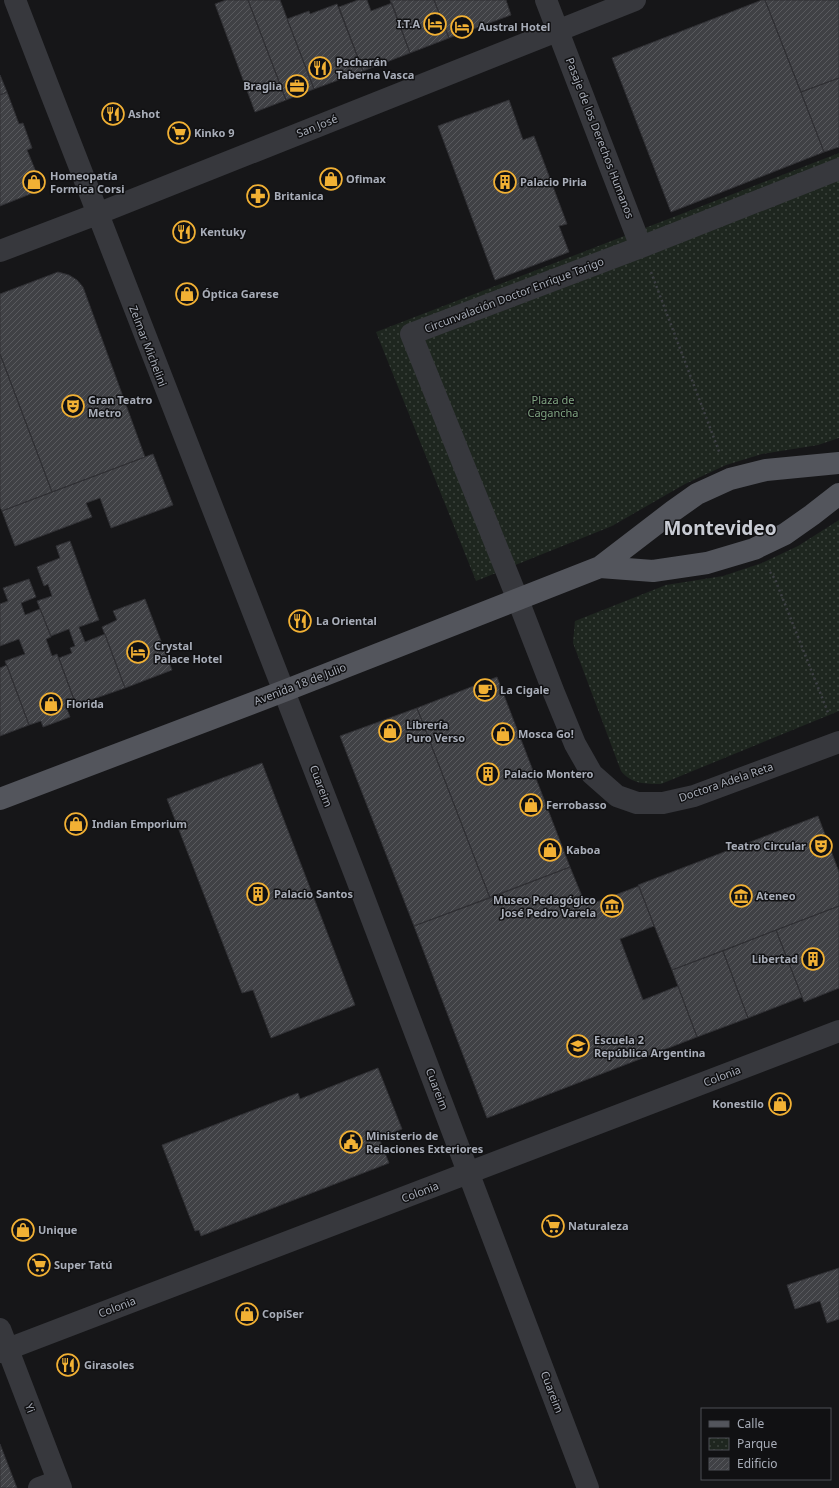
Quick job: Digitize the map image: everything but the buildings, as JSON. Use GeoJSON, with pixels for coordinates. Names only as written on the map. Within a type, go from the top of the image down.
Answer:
{"type":"FeatureCollection","features":[{"type":"Feature","properties":{"kind":"main road","name":"Avenida 18 de Julio"},"geometry":{"type":"LineString","coordinates":[[0,799],[284,691],[600,567],[672,511],[697,494],[730,479],[766,470],[839,464]]}},
{"type":"Feature","properties":{"kind":"main road","name":"Avenida 18 de Julio"},"geometry":{"type":"LineString","coordinates":[[600,567],[653,571],[707,563],[754,549],[785,534],[839,494]]}},
{"type":"Feature","properties":{"kind":"street","name":"Zelmar Michelini"},"geometry":{"type":"LineString","coordinates":[[15,0],[97,214],[284,691]]}},
{"type":"Feature","properties":{"kind":"street","name":"Pasaje de los Derechos Humanos"},"geometry":{"type":"LineString","coordinates":[[546,0],[641,247]]}},
{"type":"Feature","properties":{"kind":"street","name":"San José"},"geometry":{"type":"LineString","coordinates":[[0,251],[97,214],[635,0]]}},
{"type":"Feature","properties":{"kind":"street","name":"Circunvalación Doctor Enrique Tarigo"},"geometry":{"type":"LineString","coordinates":[[518,600],[411,334],[641,247],[839,169]]}},
{"type":"Feature","properties":{"kind":"street","name":"Doctora Adela Reta"},"geometry":{"type":"LineString","coordinates":[[518,600],[575,744],[592,774],[618,796],[637,803],[663,802],[694,796],[839,742]]}},
{"type":"Feature","properties":{"kind":"street","name":"Cuareim"},"geometry":{"type":"LineString","coordinates":[[284,691],[470,1173],[588,1488]]}},
{"type":"Feature","properties":{"kind":"street","name":"Colonia"},"geometry":{"type":"LineString","coordinates":[[4,1350],[839,1031]]}},
{"type":"Feature","properties":{"kind":"street","name":"Yi"},"geometry":{"type":"LineString","coordinates":[[0,1329],[4,1350],[53,1486]]}},
{"type":"Feature","properties":{"kind":"path"},"geometry":{"type":"LineString","coordinates":[[641,247],[730,479]]}},
{"type":"Feature","properties":{"kind":"path"},"geometry":{"type":"LineString","coordinates":[[754,549],[775,579],[822,696]]}},
{"type":"Feature","properties":{"kind":"green space","name":"Plaza de Cagancha"},"geometry":{"type":"Polygon","coordinates":[[[839,153],[839,438],[818,445],[762,454],[726,465],[685,484],[612,526],[476,581],[376,332],[839,153]]]}},
{"type":"Feature","properties":{"kind":"green space"},"geometry":{"type":"Polygon","coordinates":[[[839,520],[839,711],[661,784],[650,784],[629,779],[621,771],[573,643],[575,621],[666,585],[723,576],[762,563],[798,546],[839,520]]]}},
{"type":"Feature","properties":{"kind":"place","name":"I.T.A"},"geometry":{"type":"Point","coordinates":[435,24]}},
{"type":"Feature","properties":{"kind":"place","name":"Austral Hotel"},"geometry":{"type":"Point","coordinates":[462,27]}},
{"type":"Feature","properties":{"kind":"place","name":"Pacharán Taberna Vasca"},"geometry":{"type":"Point","coordinates":[320,68]}},
{"type":"Feature","properties":{"kind":"place","name":"Braglia"},"geometry":{"type":"Point","coordinates":[297,86]}},
{"type":"Feature","properties":{"kind":"place","name":"Ashot"},"geometry":{"type":"Point","coordinates":[113,114]}},
{"type":"Feature","properties":{"kind":"place","name":"Kinko 9"},"geometry":{"type":"Point","coordinates":[179,133]}},
{"type":"Feature","properties":{"kind":"place","name":"Ofimax"},"geometry":{"type":"Point","coordinates":[331,179]}},
{"type":"Feature","properties":{"kind":"place","name":"Homeopatía Formica Corsi"},"geometry":{"type":"Point","coordinates":[34,182]}},
{"type":"Feature","properties":{"kind":"place","name":"Palacio Piria"},"geometry":{"type":"Point","coordinates":[505,182]}},
{"type":"Feature","properties":{"kind":"place","name":"Britanica"},"geometry":{"type":"Point","coordinates":[258,196]}},
{"type":"Feature","properties":{"kind":"place","name":"Kentuky"},"geometry":{"type":"Point","coordinates":[184,232]}},
{"type":"Feature","properties":{"kind":"place","name":"Óptica Garese"},"geometry":{"type":"Point","coordinates":[187,294]}},
{"type":"Feature","properties":{"kind":"place","name":"Gran Teatro Metro"},"geometry":{"type":"Point","coordinates":[73,406]}},
{"type":"Feature","properties":{"kind":"place","name":"La Oriental"},"geometry":{"type":"Point","coordinates":[300,621]}},
{"type":"Feature","properties":{"kind":"place","name":"Crystal Palace Hotel"},"geometry":{"type":"Point","coordinates":[138,652]}},
{"type":"Feature","properties":{"kind":"place","name":"La Cigale"},"geometry":{"type":"Point","coordinates":[485,690]}},
{"type":"Feature","properties":{"kind":"place","name":"Florida"},"geometry":{"type":"Point","coordinates":[51,704]}},
{"type":"Feature","properties":{"kind":"place","name":"Librería Puro Verso"},"geometry":{"type":"Point","coordinates":[390,731]}},
{"type":"Feature","properties":{"kind":"place","name":"Mosca Go!"},"geometry":{"type":"Point","coordinates":[503,734]}},
{"type":"Feature","properties":{"kind":"place","name":"Palacio Montero"},"geometry":{"type":"Point","coordinates":[488,774]}},
{"type":"Feature","properties":{"kind":"place","name":"Ferrobasso"},"geometry":{"type":"Point","coordinates":[531,805]}},
{"type":"Feature","properties":{"kind":"place","name":"Indian Emporium"},"geometry":{"type":"Point","coordinates":[76,824]}},
{"type":"Feature","properties":{"kind":"place","name":"Teatro Circular"},"geometry":{"type":"Point","coordinates":[821,846]}},
{"type":"Feature","properties":{"kind":"place","name":"Kaboa"},"geometry":{"type":"Point","coordinates":[550,850]}},
{"type":"Feature","properties":{"kind":"place","name":"Palacio Santos"},"geometry":{"type":"Point","coordinates":[258,894]}},
{"type":"Feature","properties":{"kind":"place","name":"Ateneo"},"geometry":{"type":"Point","coordinates":[741,896]}},
{"type":"Feature","properties":{"kind":"place","name":"Museo Pedagógico José Pedro Varela"},"geometry":{"type":"Point","coordinates":[612,906]}},
{"type":"Feature","properties":{"kind":"place","name":"Libertad"},"geometry":{"type":"Point","coordinates":[813,959]}},
{"type":"Feature","properties":{"kind":"place","name":"Escuela 2 República Argentina"},"geometry":{"type":"Point","coordinates":[578,1046]}},
{"type":"Feature","properties":{"kind":"place","name":"Konestilo"},"geometry":{"type":"Point","coordinates":[780,1104]}},
{"type":"Feature","properties":{"kind":"place","name":"Ministerio de Relaciones Exteriores"},"geometry":{"type":"Point","coordinates":[351,1142]}},
{"type":"Feature","properties":{"kind":"place","name":"Naturaleza"},"geometry":{"type":"Point","coordinates":[553,1226]}},
{"type":"Feature","properties":{"kind":"place","name":"Unique"},"geometry":{"type":"Point","coordinates":[23,1230]}},
{"type":"Feature","properties":{"kind":"place","name":"Super Tatú"},"geometry":{"type":"Point","coordinates":[39,1265]}},
{"type":"Feature","properties":{"kind":"place","name":"CopiSer"},"geometry":{"type":"Point","coordinates":[247,1314]}},
{"type":"Feature","properties":{"kind":"place","name":"Girasoles"},"geometry":{"type":"Point","coordinates":[68,1365]}},
{"type":"Feature","properties":{"kind":"district","name":"Montevideo"},"geometry":{"type":"Point","coordinates":[720,528]}}]}
